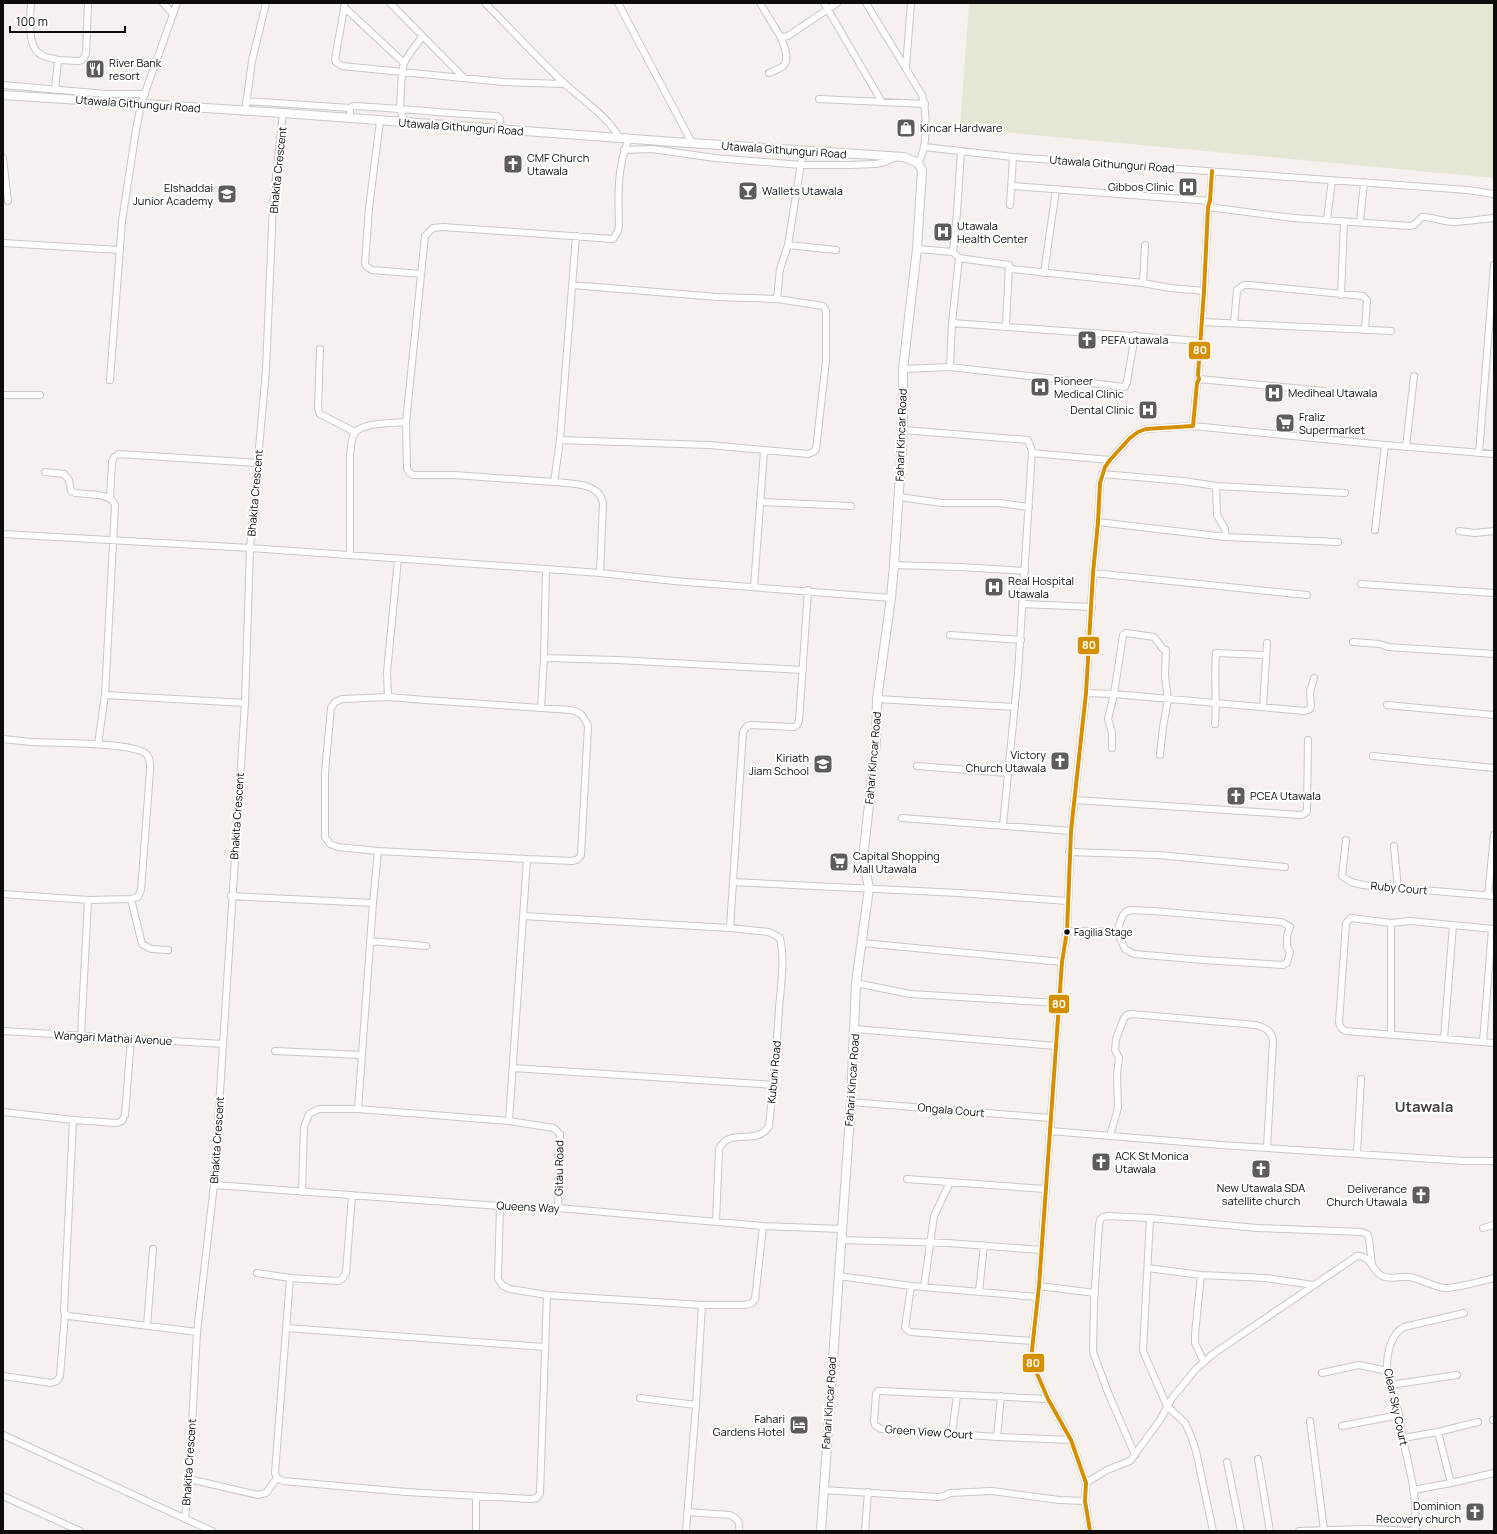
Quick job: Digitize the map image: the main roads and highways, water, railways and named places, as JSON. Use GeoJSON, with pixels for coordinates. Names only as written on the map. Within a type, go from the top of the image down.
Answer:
{"type":"FeatureCollection","features":[{"type":"Feature","properties":{"kind":"place","name":"River Bank resort"},"geometry":{"type":"Point","coordinates":[95,69]}},
{"type":"Feature","properties":{"kind":"place","name":"Kincar Hardware"},"geometry":{"type":"Point","coordinates":[906,128]}},
{"type":"Feature","properties":{"kind":"place","name":"CMF Church Utawala"},"geometry":{"type":"Point","coordinates":[513,164]}},
{"type":"Feature","properties":{"kind":"place","name":"Gibbos Clinic"},"geometry":{"type":"Point","coordinates":[1188,187]}},
{"type":"Feature","properties":{"kind":"place","name":"Wallets Utawala"},"geometry":{"type":"Point","coordinates":[748,191]}},
{"type":"Feature","properties":{"kind":"place","name":"Elshaddai Junior Academy"},"geometry":{"type":"Point","coordinates":[227,194]}},
{"type":"Feature","properties":{"kind":"place","name":"Utawala Health Center"},"geometry":{"type":"Point","coordinates":[943,232]}},
{"type":"Feature","properties":{"kind":"place","name":"PEFA utawala"},"geometry":{"type":"Point","coordinates":[1087,340]}},
{"type":"Feature","properties":{"kind":"place","name":"Pioneer Medical Clinic"},"geometry":{"type":"Point","coordinates":[1040,387]}},
{"type":"Feature","properties":{"kind":"place","name":"Mediheal Utawala"},"geometry":{"type":"Point","coordinates":[1274,393]}},
{"type":"Feature","properties":{"kind":"place","name":"Dental Clinic"},"geometry":{"type":"Point","coordinates":[1148,410]}},
{"type":"Feature","properties":{"kind":"place","name":"Fraliz Supermarket"},"geometry":{"type":"Point","coordinates":[1285,423]}},
{"type":"Feature","properties":{"kind":"place","name":"Real Hospital Utawala"},"geometry":{"type":"Point","coordinates":[994,587]}},
{"type":"Feature","properties":{"kind":"place","name":"Victory Church Utawala"},"geometry":{"type":"Point","coordinates":[1060,761]}},
{"type":"Feature","properties":{"kind":"place","name":"Kiriath Jiam School"},"geometry":{"type":"Point","coordinates":[823,764]}},
{"type":"Feature","properties":{"kind":"place","name":"PCEA Utawala"},"geometry":{"type":"Point","coordinates":[1236,796]}},
{"type":"Feature","properties":{"kind":"place","name":"Capital Shopping Mall Utawala"},"geometry":{"type":"Point","coordinates":[839,862]}},
{"type":"Feature","properties":{"kind":"place","name":"Fagilia Stage"},"geometry":{"type":"Point","coordinates":[1067,932]}},
{"type":"Feature","properties":{"kind":"place","name":"ACK St Monica Utawala"},"geometry":{"type":"Point","coordinates":[1101,1162]}},
{"type":"Feature","properties":{"kind":"place","name":"New Utawala SDA satellite church"},"geometry":{"type":"Point","coordinates":[1261,1169]}},
{"type":"Feature","properties":{"kind":"place","name":"Deliverance Church Utawala"},"geometry":{"type":"Point","coordinates":[1421,1195]}},
{"type":"Feature","properties":{"kind":"place","name":"Fahari Gardens Hotel"},"geometry":{"type":"Point","coordinates":[799,1425]}},
{"type":"Feature","properties":{"kind":"place","name":"Dominion Recovery church"},"geometry":{"type":"Point","coordinates":[1475,1512]}},
{"type":"Feature","properties":{"kind":"district","name":"Utawala"},"geometry":{"type":"Point","coordinates":[1424,1107]}}]}
